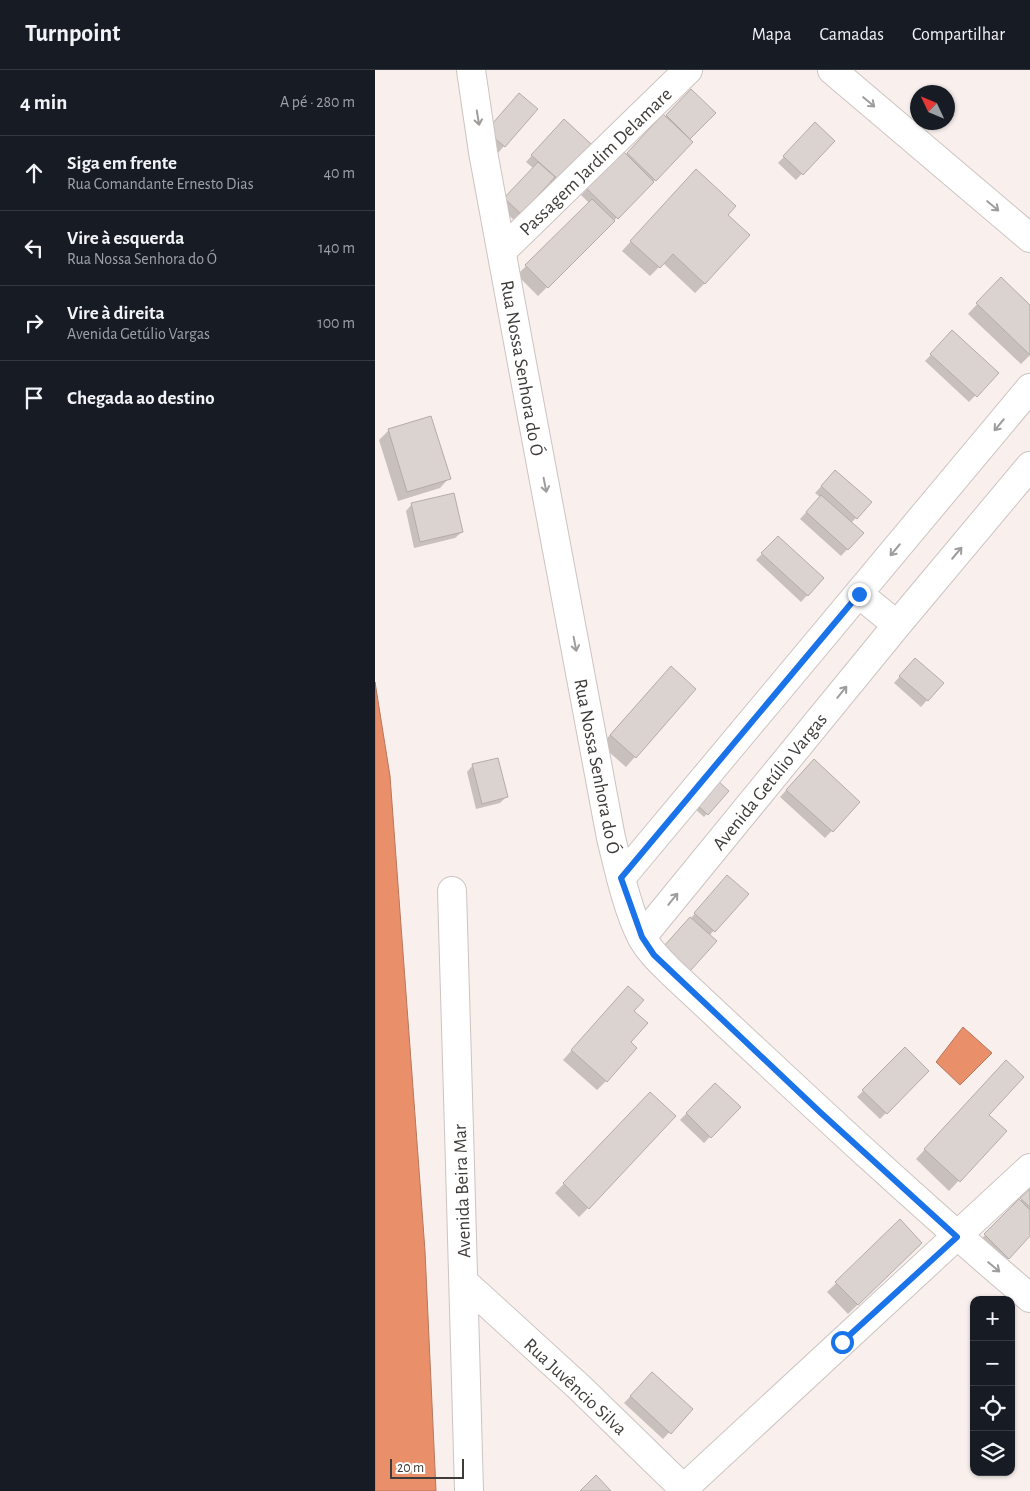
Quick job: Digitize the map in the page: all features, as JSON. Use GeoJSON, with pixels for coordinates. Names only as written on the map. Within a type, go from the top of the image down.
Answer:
{"type":"FeatureCollection","features":[{"type":"Feature","properties":{"kind":"street","name":"Rua Nossa Senhora do Ó"},"geometry":{"type":"LineString","coordinates":[[471,70],[483,152],[523,374],[609,828],[621,878],[642,937],[654,955],[672,973],[821,1113],[957,1237],[1030,1298]]}},
{"type":"Feature","properties":{"kind":"street","name":"Passagem Jardim Delamare"},"geometry":{"type":"LineString","coordinates":[[502,251],[688,70]]}},
{"type":"Feature","properties":{"kind":"street"},"geometry":{"type":"LineString","coordinates":[[831,70],[1030,238]]}},
{"type":"Feature","properties":{"kind":"street"},"geometry":{"type":"LineString","coordinates":[[621,878],[1030,388]]}},
{"type":"Feature","properties":{"kind":"street","name":"Avenida Getúlio Vargas"},"geometry":{"type":"LineString","coordinates":[[642,937],[897,625],[1030,466]]}},
{"type":"Feature","properties":{"kind":"street"},"geometry":{"type":"LineString","coordinates":[[859,594],[897,625]]}},
{"type":"Feature","properties":{"kind":"street","name":"Avenida Beira Mar"},"geometry":{"type":"LineString","coordinates":[[452,891],[465,1283],[469,1491]]}},
{"type":"Feature","properties":{"kind":"street"},"geometry":{"type":"LineString","coordinates":[[684,1490],[1030,1168]]}},
{"type":"Feature","properties":{"kind":"street","name":"Rua Juvêncio Silva"},"geometry":{"type":"LineString","coordinates":[[465,1283],[578,1386],[684,1490]]}},
{"type":"Feature","properties":{"kind":"shaded area"},"geometry":{"type":"Polygon","coordinates":[[[375,682],[390,776],[425,1251],[436,1491],[375,1491],[375,682]]]}},
{"type":"Feature","properties":{"kind":"shaded area"},"geometry":{"type":"Polygon","coordinates":[[[963,1027],[992,1053],[960,1085],[936,1062],[963,1027]]]}},
{"type":"Feature","properties":{"kind":"building"},"geometry":{"type":"Polygon","coordinates":[[[691,89],[716,113],[690,139],[666,115],[691,89]]]}},
{"type":"Feature","properties":{"kind":"building"},"geometry":{"type":"Polygon","coordinates":[[[519,93],[538,109],[505,147],[486,131],[519,93]]]}},
{"type":"Feature","properties":{"kind":"building"},"geometry":{"type":"Polygon","coordinates":[[[663,114],[693,142],[656,181],[627,153],[663,114]]]}},
{"type":"Feature","properties":{"kind":"building"},"geometry":{"type":"Polygon","coordinates":[[[564,119],[591,144],[559,180],[531,155],[564,119]]]}},
{"type":"Feature","properties":{"kind":"building"},"geometry":{"type":"Polygon","coordinates":[[[815,122],[835,141],[803,175],[783,156],[815,122]]]}},
{"type":"Feature","properties":{"kind":"building"},"geometry":{"type":"Polygon","coordinates":[[[623,151],[654,182],[618,219],[586,188],[623,151]]]}},
{"type":"Feature","properties":{"kind":"building"},"geometry":{"type":"Polygon","coordinates":[[[538,162],[555,177],[521,214],[504,198],[538,162]]]}},
{"type":"Feature","properties":{"kind":"building"},"geometry":{"type":"Polygon","coordinates":[[[696,169],[736,206],[728,215],[750,235],[705,284],[673,254],[660,268],[630,241],[696,169]]]}},
{"type":"Feature","properties":{"kind":"building"},"geometry":{"type":"Polygon","coordinates":[[[592,199],[615,221],[548,288],[525,265],[592,199]]]}},
{"type":"Feature","properties":{"kind":"building"},"geometry":{"type":"Polygon","coordinates":[[[1001,277],[1030,305],[1030,355],[976,303],[1001,277]]]}},
{"type":"Feature","properties":{"kind":"building"},"geometry":{"type":"Polygon","coordinates":[[[952,330],[999,373],[977,397],[930,354],[952,330]]]}},
{"type":"Feature","properties":{"kind":"building"},"geometry":{"type":"Polygon","coordinates":[[[431,416],[451,479],[407,492],[388,429],[431,416]]]}},
{"type":"Feature","properties":{"kind":"building"},"geometry":{"type":"Polygon","coordinates":[[[835,470],[872,502],[857,519],[821,486],[835,470]]]}},
{"type":"Feature","properties":{"kind":"building"},"geometry":{"type":"Polygon","coordinates":[[[454,493],[463,532],[420,542],[411,503],[454,493]]]}},
{"type":"Feature","properties":{"kind":"building"},"geometry":{"type":"Polygon","coordinates":[[[821,495],[864,533],[848,550],[806,512],[821,495]]]}},
{"type":"Feature","properties":{"kind":"building"},"geometry":{"type":"Polygon","coordinates":[[[778,536],[824,578],[808,596],[761,553],[778,536]]]}},
{"type":"Feature","properties":{"kind":"building"},"geometry":{"type":"Polygon","coordinates":[[[915,658],[944,683],[928,701],[899,676],[915,658]]]}},
{"type":"Feature","properties":{"kind":"building"},"geometry":{"type":"Polygon","coordinates":[[[671,666],[696,689],[636,758],[610,735],[671,666]]]}},
{"type":"Feature","properties":{"kind":"building"},"geometry":{"type":"Polygon","coordinates":[[[498,758],[508,797],[482,804],[472,764],[498,758]]]}},
{"type":"Feature","properties":{"kind":"building"},"geometry":{"type":"Polygon","coordinates":[[[814,759],[860,802],[833,832],[786,790],[814,759]]]}},
{"type":"Feature","properties":{"kind":"building"},"geometry":{"type":"Polygon","coordinates":[[[718,781],[729,791],[708,815],[696,804],[718,781]]]}},
{"type":"Feature","properties":{"kind":"building"},"geometry":{"type":"Polygon","coordinates":[[[727,875],[749,894],[715,932],[694,913],[727,875]]]}},
{"type":"Feature","properties":{"kind":"building"},"geometry":{"type":"Polygon","coordinates":[[[690,917],[717,941],[682,980],[655,956],[690,917]]]}},
{"type":"Feature","properties":{"kind":"building"},"geometry":{"type":"Polygon","coordinates":[[[628,986],[644,1000],[634,1011],[648,1023],[631,1042],[637,1048],[607,1082],[571,1050],[628,986]]]}},
{"type":"Feature","properties":{"kind":"building"},"geometry":{"type":"Polygon","coordinates":[[[905,1047],[929,1071],[887,1114],[862,1090],[905,1047]]]}},
{"type":"Feature","properties":{"kind":"building"},"geometry":{"type":"Polygon","coordinates":[[[1006,1060],[1024,1077],[989,1115],[1007,1131],[960,1182],[924,1149],[1006,1060]]]}},
{"type":"Feature","properties":{"kind":"building"},"geometry":{"type":"Polygon","coordinates":[[[715,1083],[741,1107],[711,1138],[686,1113],[715,1083]]]}},
{"type":"Feature","properties":{"kind":"building"},"geometry":{"type":"Polygon","coordinates":[[[650,1092],[676,1116],[589,1209],[563,1183],[650,1092]]]}},
{"type":"Feature","properties":{"kind":"building"},"geometry":{"type":"Polygon","coordinates":[[[1030,1189],[1030,1207],[1020,1198],[1030,1189]]]}},
{"type":"Feature","properties":{"kind":"building"},"geometry":{"type":"Polygon","coordinates":[[[1019,1199],[1030,1210],[1030,1236],[1009,1259],[984,1234],[1019,1199]]]}},
{"type":"Feature","properties":{"kind":"building"},"geometry":{"type":"Polygon","coordinates":[[[900,1219],[922,1243],[858,1305],[835,1282],[900,1219]]]}},
{"type":"Feature","properties":{"kind":"building"},"geometry":{"type":"Polygon","coordinates":[[[652,1372],[693,1409],[671,1434],[630,1396],[652,1372]]]}},
{"type":"Feature","properties":{"kind":"building"},"geometry":{"type":"Polygon","coordinates":[[[596,1475],[611,1491],[580,1491],[596,1475]]]}},
{"type":"Feature","properties":{"kind":"route"},"geometry":{"type":"LineString","coordinates":[[842,1342],[957,1237],[821,1113],[654,955],[642,937],[621,878],[859,594]]}}]}
